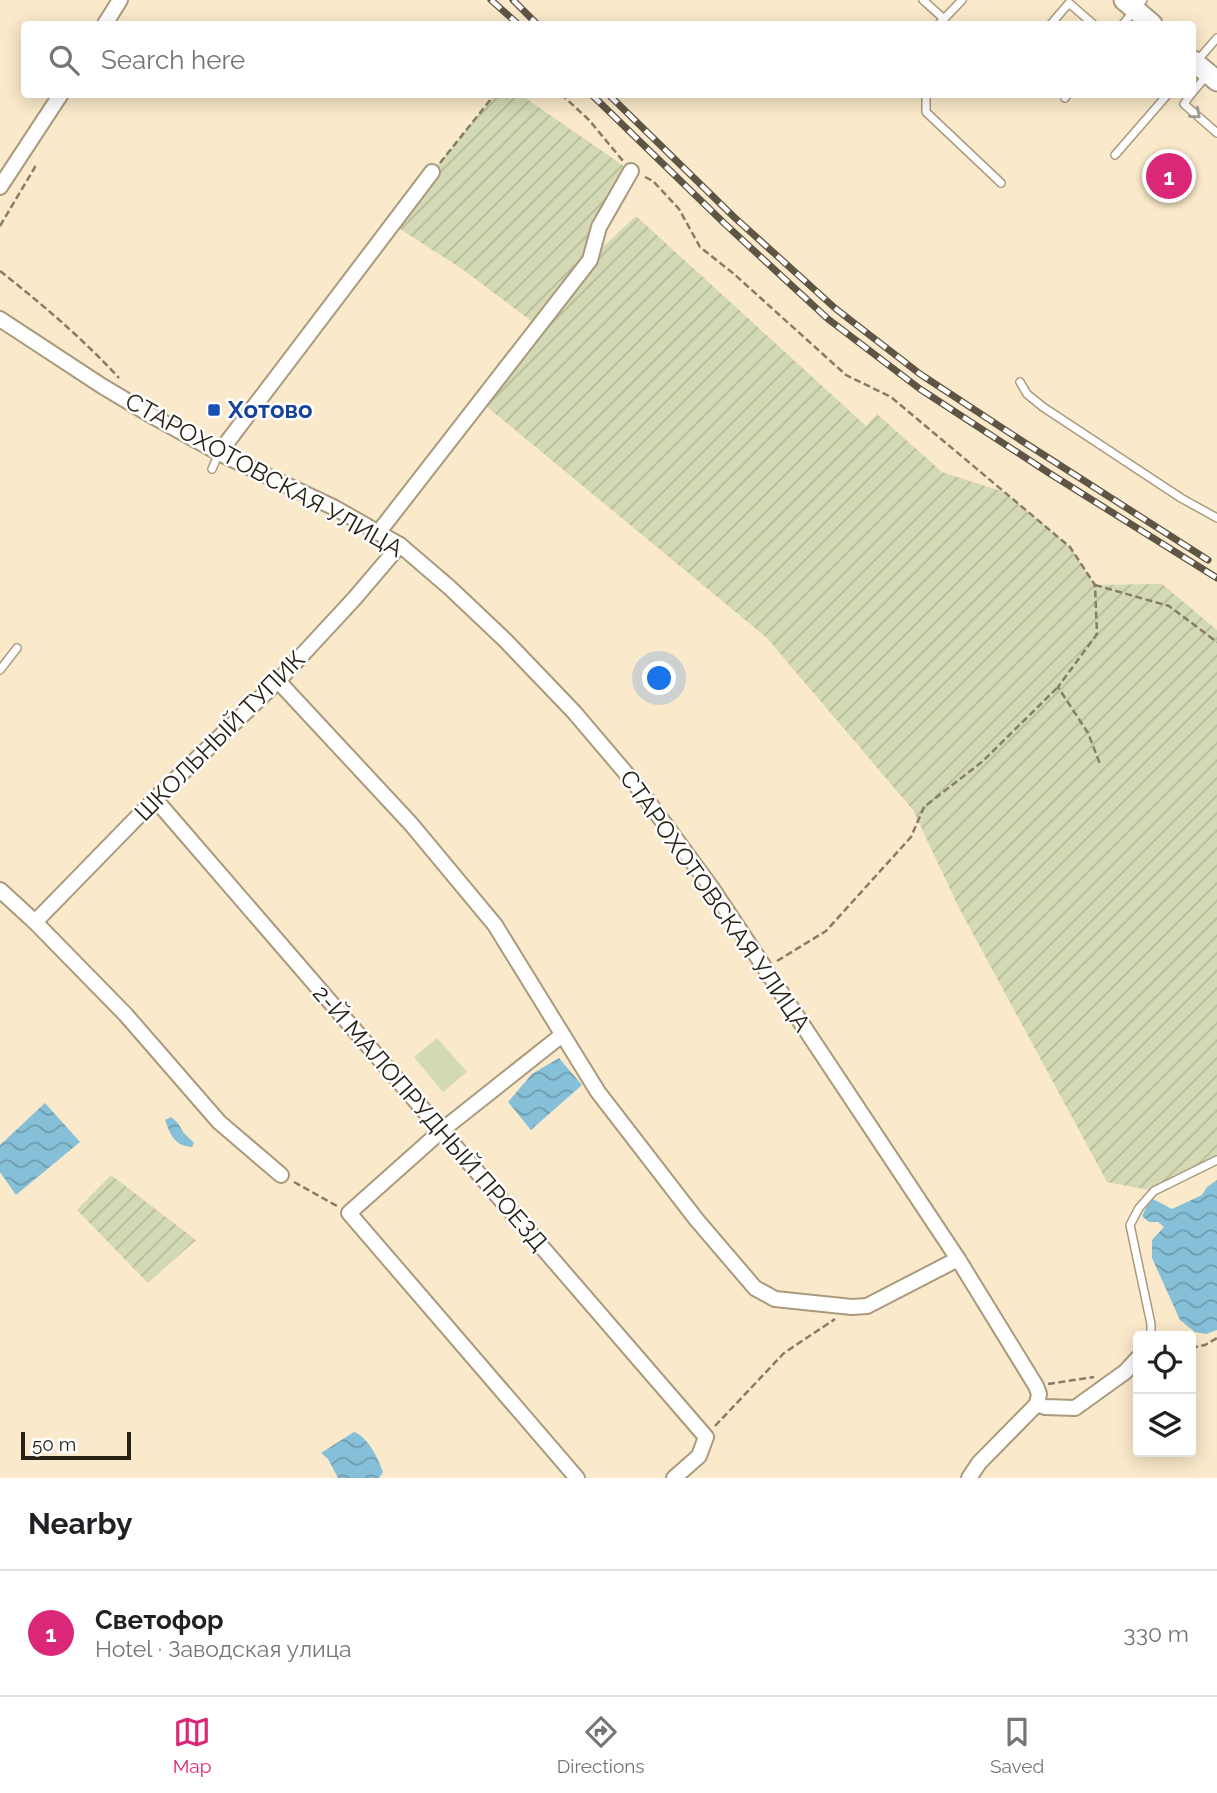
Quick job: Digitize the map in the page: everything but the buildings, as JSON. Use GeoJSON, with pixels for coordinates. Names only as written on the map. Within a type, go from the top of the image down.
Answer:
{"type":"FeatureCollection","features":[{"type":"Feature","properties":{"kind":"main road"},"geometry":{"type":"LineString","coordinates":[[1131,9],[1148,21]]}},
{"type":"Feature","properties":{"kind":"street"},"geometry":{"type":"LineString","coordinates":[[107,21],[120,0]]}},
{"type":"Feature","properties":{"kind":"street"},"geometry":{"type":"LineString","coordinates":[[0,187],[58,98]]}},
{"type":"Feature","properties":{"kind":"street"},"geometry":{"type":"LineString","coordinates":[[378,533],[590,260],[599,227],[631,171]]}},
{"type":"Feature","properties":{"kind":"street"},"geometry":{"type":"LineString","coordinates":[[219,453],[432,172]]}},
{"type":"Feature","properties":{"kind":"street","name":"СТАРОХОТОВСКАЯ УЛИЦА"},"geometry":{"type":"LineString","coordinates":[[0,319],[102,386],[219,453],[335,508],[400,545],[505,640],[574,712],[636,785],[711,887],[958,1259],[1036,1386],[1039,1394],[1037,1404]]}},
{"type":"Feature","properties":{"kind":"street","name":"ШКОЛЬНЫЙ ТУПИК"},"geometry":{"type":"LineString","coordinates":[[35,922],[155,799],[278,681],[400,545]]}},
{"type":"Feature","properties":{"kind":"street"},"geometry":{"type":"LineString","coordinates":[[278,681],[411,824],[495,925],[598,1092],[696,1219],[755,1289],[775,1299],[852,1307],[867,1306],[958,1259]]}},
{"type":"Feature","properties":{"kind":"street","name":"2-Й МАЛОПРУДНЫЙ ПРОЕЗД"},"geometry":{"type":"LineString","coordinates":[[155,799],[706,1437]]}},
{"type":"Feature","properties":{"kind":"street"},"geometry":{"type":"LineString","coordinates":[[0,890],[126,1015],[219,1122],[281,1175]]}},
{"type":"Feature","properties":{"kind":"street"},"geometry":{"type":"LineString","coordinates":[[562,1035],[441,1130],[349,1213],[577,1478]]}},
{"type":"Feature","properties":{"kind":"street"},"geometry":{"type":"LineString","coordinates":[[970,1478],[979,1463],[1037,1404],[1045,1407],[1075,1408],[1133,1363]]}},
{"type":"Feature","properties":{"kind":"street"},"geometry":{"type":"LineString","coordinates":[[674,1478],[699,1456],[706,1437]]}},
{"type":"Feature","properties":{"kind":"lane"},"geometry":{"type":"LineString","coordinates":[[923,0],[940,21]]}},
{"type":"Feature","properties":{"kind":"lane"},"geometry":{"type":"LineString","coordinates":[[942,21],[962,0]]}},
{"type":"Feature","properties":{"kind":"lane"},"geometry":{"type":"LineString","coordinates":[[1053,21],[1067,2],[1089,21]]}},
{"type":"Feature","properties":{"kind":"lane"},"geometry":{"type":"LineString","coordinates":[[1201,69],[1217,38]]}},
{"type":"Feature","properties":{"kind":"lane"},"geometry":{"type":"LineString","coordinates":[[926,98],[926,112],[1002,183]]}},
{"type":"Feature","properties":{"kind":"lane"},"geometry":{"type":"LineString","coordinates":[[1115,155],[1165,98]]}},
{"type":"Feature","properties":{"kind":"lane"},"geometry":{"type":"LineString","coordinates":[[1189,98],[1184,104],[1217,133]]}},
{"type":"Feature","properties":{"kind":"lane"},"geometry":{"type":"LineString","coordinates":[[1020,382],[1027,394],[1043,407],[1181,498],[1217,518]]}},
{"type":"Feature","properties":{"kind":"lane"},"geometry":{"type":"LineString","coordinates":[[212,469],[219,453]]}},
{"type":"Feature","properties":{"kind":"lane"},"geometry":{"type":"LineString","coordinates":[[0,670],[17,648]]}},
{"type":"Feature","properties":{"kind":"lane"},"geometry":{"type":"LineString","coordinates":[[1151,1331],[1130,1225],[1139,1208],[1154,1191],[1217,1160]]}},
{"type":"Feature","properties":{"kind":"path"},"geometry":{"type":"LineString","coordinates":[[432,172],[492,98]]}},
{"type":"Feature","properties":{"kind":"path"},"geometry":{"type":"LineString","coordinates":[[565,98],[589,120],[631,171],[653,181],[679,209],[700,247],[846,374],[891,397],[1070,547],[1095,585],[1097,634],[1058,687],[983,761],[924,807],[911,837],[826,931],[765,968]]}},
{"type":"Feature","properties":{"kind":"path"},"geometry":{"type":"LineString","coordinates":[[0,226],[34,167],[20,156]]}},
{"type":"Feature","properties":{"kind":"path"},"geometry":{"type":"LineString","coordinates":[[0,271],[69,329],[118,377]]}},
{"type":"Feature","properties":{"kind":"path"},"geometry":{"type":"LineString","coordinates":[[1095,585],[1169,606],[1217,642]]}},
{"type":"Feature","properties":{"kind":"path"},"geometry":{"type":"LineString","coordinates":[[1058,687],[1088,733],[1100,764]]}},
{"type":"Feature","properties":{"kind":"path"},"geometry":{"type":"LineString","coordinates":[[281,1175],[349,1213]]}},
{"type":"Feature","properties":{"kind":"path"},"geometry":{"type":"LineString","coordinates":[[706,1437],[784,1353],[852,1307]]}},
{"type":"Feature","properties":{"kind":"path"},"geometry":{"type":"LineString","coordinates":[[1196,1347],[1217,1338]]}},
{"type":"Feature","properties":{"kind":"path"},"geometry":{"type":"LineString","coordinates":[[1036,1386],[1125,1372]]}},
{"type":"Feature","properties":{"kind":"green space"},"geometry":{"type":"Polygon","coordinates":[[[493,98],[525,98],[631,171],[591,258],[636,216],[866,426],[877,414],[942,472],[1004,492],[1070,547],[1095,585],[1162,584],[1217,630],[1217,1160],[1154,1191],[1107,1182],[958,906],[913,810],[767,638],[480,401],[538,326],[462,269],[394,225],[432,172],[493,98]]]}},
{"type":"Feature","properties":{"kind":"green space"},"geometry":{"type":"Polygon","coordinates":[[[437,1038],[467,1072],[443,1092],[414,1057],[437,1038]]]}},
{"type":"Feature","properties":{"kind":"green space"},"geometry":{"type":"Polygon","coordinates":[[[111,1175],[196,1240],[148,1283],[77,1210],[111,1175]]]}},
{"type":"Feature","properties":{"kind":"water"},"geometry":{"type":"Polygon","coordinates":[[[559,1058],[582,1085],[531,1130],[508,1102],[532,1074],[559,1058]]]}},
{"type":"Feature","properties":{"kind":"water"},"geometry":{"type":"Polygon","coordinates":[[[45,1103],[80,1142],[16,1195],[0,1172],[0,1145],[45,1103]]]}},
{"type":"Feature","properties":{"kind":"water"},"geometry":{"type":"Polygon","coordinates":[[[171,1117],[194,1143],[192,1147],[174,1139],[165,1120],[171,1117]]]}},
{"type":"Feature","properties":{"kind":"water"},"geometry":{"type":"Polygon","coordinates":[[[1217,1180],[1217,1330],[1206,1334],[1194,1331],[1180,1320],[1152,1258],[1152,1240],[1164,1227],[1158,1222],[1149,1222],[1142,1216],[1151,1198],[1172,1209],[1202,1195],[1207,1187],[1217,1180]]]}},
{"type":"Feature","properties":{"kind":"water"},"geometry":{"type":"Polygon","coordinates":[[[354,1432],[364,1438],[375,1455],[383,1472],[379,1478],[338,1478],[328,1459],[321,1453],[354,1432]]]}},
{"type":"Feature","properties":{"kind":"railway"},"geometry":{"type":"LineString","coordinates":[[491,0],[515,21]]}},
{"type":"Feature","properties":{"kind":"railway"},"geometry":{"type":"LineString","coordinates":[[513,0],[534,21]]}},
{"type":"Feature","properties":{"kind":"railway"},"geometry":{"type":"LineString","coordinates":[[595,98],[828,319],[920,389],[1217,578]]}},
{"type":"Feature","properties":{"kind":"railway"},"geometry":{"type":"LineString","coordinates":[[612,98],[734,217],[836,309],[920,374],[1208,560]]}},
{"type":"Feature","properties":{"kind":"place","name":"Светофор"},"geometry":{"type":"Point","coordinates":[1169,176]}},
{"type":"Feature","properties":{"kind":"place","name":"Хотово"},"geometry":{"type":"Point","coordinates":[214,410]}}]}
